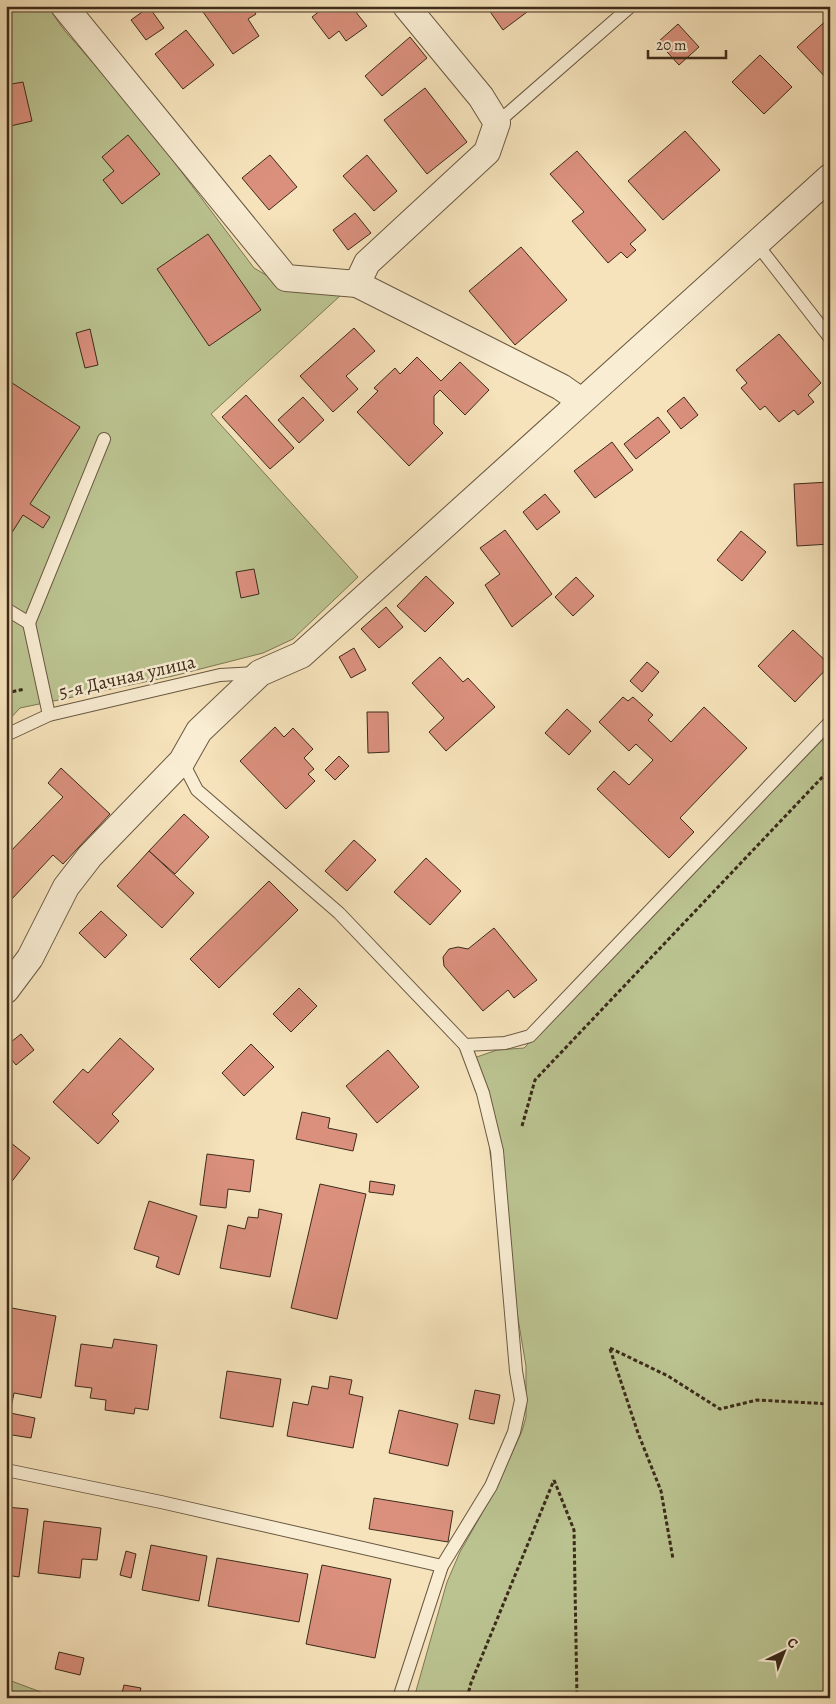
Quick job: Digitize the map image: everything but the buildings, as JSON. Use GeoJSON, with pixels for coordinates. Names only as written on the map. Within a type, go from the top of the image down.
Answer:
{"type":"FeatureCollection","features":[{"type":"Feature","properties":{"kind":"street"},"geometry":{"type":"LineString","coordinates":[[64,6],[286,278],[357,284],[561,387],[581,401]]}},
{"type":"Feature","properties":{"kind":"street"},"geometry":{"type":"LineString","coordinates":[[357,284],[367,263],[486,152],[497,123],[481,97],[406,6]]}},
{"type":"Feature","properties":{"kind":"street"},"geometry":{"type":"LineString","coordinates":[[6,990],[30,958],[66,887],[90,856],[182,762],[199,731],[260,673],[301,655],[830,178]]}},
{"type":"Feature","properties":{"kind":"lane"},"geometry":{"type":"LineString","coordinates":[[497,123],[631,6]]}},
{"type":"Feature","properties":{"kind":"lane"},"geometry":{"type":"LineString","coordinates":[[756,243],[830,338]]}},
{"type":"Feature","properties":{"kind":"lane"},"geometry":{"type":"LineString","coordinates":[[49,715],[30,622],[104,439]]}},
{"type":"Feature","properties":{"kind":"lane"},"geometry":{"type":"LineString","coordinates":[[6,610],[30,622]]}},
{"type":"Feature","properties":{"kind":"lane","name":"5-я Дачная улица"},"geometry":{"type":"LineString","coordinates":[[6,735],[49,715],[220,675],[260,673]]}},
{"type":"Feature","properties":{"kind":"lane"},"geometry":{"type":"LineString","coordinates":[[465,1044],[505,1043],[530,1036],[830,722]]}},
{"type":"Feature","properties":{"kind":"lane"},"geometry":{"type":"LineString","coordinates":[[182,762],[197,790],[339,913],[465,1044],[482,1093],[497,1151],[516,1371],[521,1400],[514,1432],[491,1486],[442,1566],[399,1698]]}},
{"type":"Feature","properties":{"kind":"lane"},"geometry":{"type":"LineString","coordinates":[[6,1470],[161,1502],[442,1566]]}},
{"type":"Feature","properties":{"kind":"path"},"geometry":{"type":"LineString","coordinates":[[522,1126],[535,1080],[830,769]]}},
{"type":"Feature","properties":{"kind":"path"},"geometry":{"type":"LineString","coordinates":[[673,1559],[662,1491],[638,1433],[610,1348],[668,1376],[720,1409],[757,1400],[830,1404]]}},
{"type":"Feature","properties":{"kind":"path"},"geometry":{"type":"LineString","coordinates":[[467,1698],[471,1683],[554,1480],[574,1530],[577,1698]]}},
{"type":"Feature","properties":{"kind":"green space"},"geometry":{"type":"Polygon","coordinates":[[[6,6],[47,6],[65,31],[138,114],[254,268],[290,289],[341,295],[211,414],[358,577],[293,639],[263,653],[173,676],[20,708],[6,723],[6,6]]]}},
{"type":"Feature","properties":{"kind":"green space"},"geometry":{"type":"Polygon","coordinates":[[[830,732],[830,1698],[414,1698],[447,1582],[460,1552],[497,1487],[522,1431],[526,1417],[526,1366],[490,1153],[490,1111],[475,1090],[468,1060],[497,1050],[524,1048],[830,732]]]}},
{"type":"Feature","properties":{"kind":"green space"},"geometry":{"type":"Polygon","coordinates":[[[6,1679],[57,1698],[6,1698],[6,1679]]]}}]}
